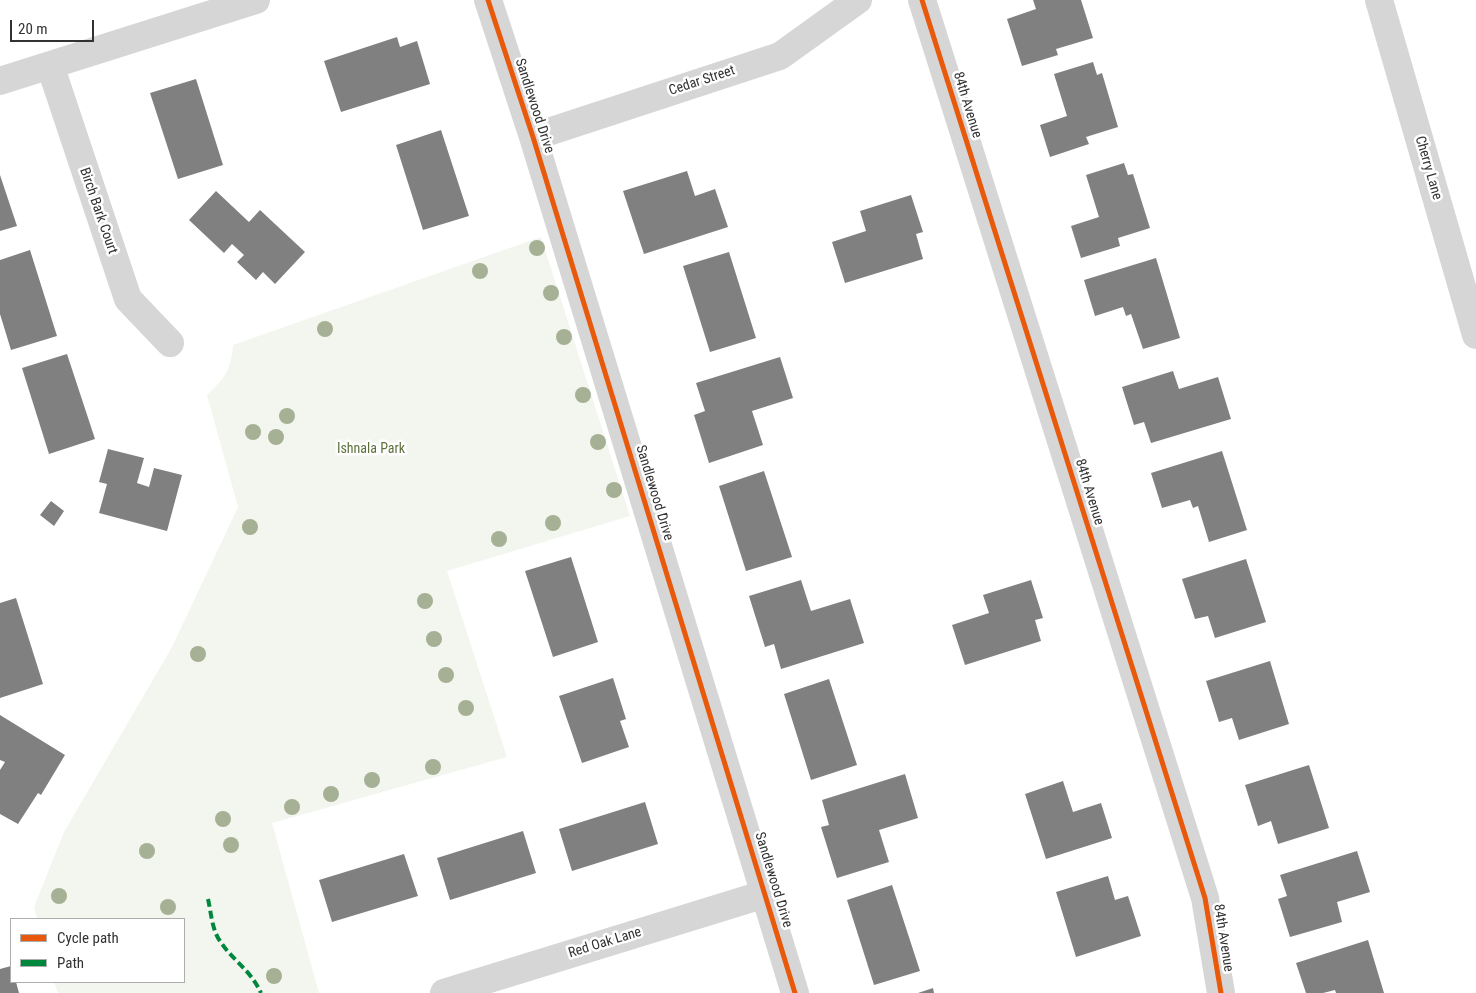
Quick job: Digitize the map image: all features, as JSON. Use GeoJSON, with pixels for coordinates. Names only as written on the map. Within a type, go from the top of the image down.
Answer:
{"type":"FeatureCollection","features":[{"type":"Feature","properties":{"kind":"street"},"geometry":{"type":"LineString","coordinates":[[0,81],[256,0]]}},
{"type":"Feature","properties":{"kind":"street","name":"Sandlewood Drive"},"geometry":{"type":"LineString","coordinates":[[488,0],[533,137],[795,993]]}},
{"type":"Feature","properties":{"kind":"street","name":"Cedar Street"},"geometry":{"type":"LineString","coordinates":[[533,137],[780,56],[858,0]]}},
{"type":"Feature","properties":{"kind":"street","name":"84th Avenue"},"geometry":{"type":"LineString","coordinates":[[922,0],[1205,898],[1221,993]]}},
{"type":"Feature","properties":{"kind":"street","name":"Cherry Lane"},"geometry":{"type":"LineString","coordinates":[[1379,0],[1476,335]]}},
{"type":"Feature","properties":{"kind":"street","name":"Birch Bark Court"},"geometry":{"type":"LineString","coordinates":[[50,65],[128,299],[170,343]]}},
{"type":"Feature","properties":{"kind":"street","name":"Red Oak Lane"},"geometry":{"type":"LineString","coordinates":[[444,993],[765,894]]}},
{"type":"Feature","properties":{"kind":"green space","name":"Ishnala Park"},"geometry":{"type":"Polygon","coordinates":[[[541,237],[630,516],[447,571],[507,757],[272,823],[319,993],[58,993],[54,983],[185,983],[185,918],[37,918],[34,907],[64,832],[172,647],[238,507],[207,395],[226,373],[231,361],[233,345],[541,237]]]}},
{"type":"Feature","properties":{"kind":"building"},"geometry":{"type":"Polygon","coordinates":[[[1033,0],[1081,0],[1093,38],[1056,49],[1058,55],[1022,66],[1007,19],[1036,9],[1033,0]]]}},
{"type":"Feature","properties":{"kind":"building"},"geometry":{"type":"Polygon","coordinates":[[[397,37],[400,47],[417,41],[430,84],[341,112],[324,61],[397,37]]]}},
{"type":"Feature","properties":{"kind":"building"},"geometry":{"type":"Polygon","coordinates":[[[1093,62],[1097,75],[1102,73],[1118,127],[1086,137],[1089,144],[1050,157],[1040,125],[1067,116],[1054,74],[1093,62]]]}},
{"type":"Feature","properties":{"kind":"building"},"geometry":{"type":"Polygon","coordinates":[[[196,79],[223,165],[178,179],[150,93],[196,79]]]}},
{"type":"Feature","properties":{"kind":"building"},"geometry":{"type":"Polygon","coordinates":[[[441,130],[469,216],[423,230],[396,145],[441,130]]]}},
{"type":"Feature","properties":{"kind":"building"},"geometry":{"type":"Polygon","coordinates":[[[1124,163],[1128,175],[1133,174],[1150,228],[1118,238],[1120,246],[1081,258],[1071,226],[1099,217],[1086,175],[1124,163]]]}},
{"type":"Feature","properties":{"kind":"building"},"geometry":{"type":"Polygon","coordinates":[[[687,171],[695,196],[715,189],[728,227],[644,254],[623,191],[687,171]]]}},
{"type":"Feature","properties":{"kind":"building"},"geometry":{"type":"Polygon","coordinates":[[[0,175],[17,226],[0,231],[0,175]]]}},
{"type":"Feature","properties":{"kind":"building"},"geometry":{"type":"Polygon","coordinates":[[[216,191],[249,222],[260,210],[305,252],[275,284],[263,272],[256,280],[237,262],[244,255],[232,244],[224,253],[189,220],[216,191]]]}},
{"type":"Feature","properties":{"kind":"building"},"geometry":{"type":"Polygon","coordinates":[[[911,195],[923,232],[916,234],[923,259],[845,283],[832,242],[866,231],[860,211],[911,195]]]}},
{"type":"Feature","properties":{"kind":"building"},"geometry":{"type":"Polygon","coordinates":[[[30,250],[57,336],[11,350],[0,314],[0,260],[30,250]]]}},
{"type":"Feature","properties":{"kind":"building"},"geometry":{"type":"Polygon","coordinates":[[[729,252],[756,338],[710,352],[683,266],[729,252]]]}},
{"type":"Feature","properties":{"kind":"building"},"geometry":{"type":"Polygon","coordinates":[[[1156,258],[1180,338],[1143,349],[1131,314],[1126,316],[1123,307],[1095,316],[1084,280],[1156,258]]]}},
{"type":"Feature","properties":{"kind":"building"},"geometry":{"type":"Polygon","coordinates":[[[67,354],[95,439],[49,454],[22,368],[67,354]]]}},
{"type":"Feature","properties":{"kind":"building"},"geometry":{"type":"Polygon","coordinates":[[[780,357],[793,398],[752,411],[763,445],[709,463],[694,415],[705,411],[696,383],[780,357]]]}},
{"type":"Feature","properties":{"kind":"building"},"geometry":{"type":"Polygon","coordinates":[[[1173,371],[1179,389],[1218,377],[1231,419],[1151,443],[1144,422],[1134,425],[1122,387],[1173,371]]]}},
{"type":"Feature","properties":{"kind":"building"},"geometry":{"type":"Polygon","coordinates":[[[108,449],[144,458],[137,483],[149,487],[154,468],[182,475],[167,531],[99,513],[107,484],[99,482],[108,449]]]}},
{"type":"Feature","properties":{"kind":"building"},"geometry":{"type":"Polygon","coordinates":[[[1222,451],[1247,530],[1209,542],[1198,506],[1193,508],[1190,500],[1162,508],[1151,473],[1222,451]]]}},
{"type":"Feature","properties":{"kind":"building"},"geometry":{"type":"Polygon","coordinates":[[[764,471],[792,557],[746,571],[719,486],[764,471]]]}},
{"type":"Feature","properties":{"kind":"building"},"geometry":{"type":"Polygon","coordinates":[[[51,501],[64,511],[54,526],[40,515],[51,501]]]}},
{"type":"Feature","properties":{"kind":"building"},"geometry":{"type":"Polygon","coordinates":[[[571,557],[598,642],[553,657],[525,571],[571,557]]]}},
{"type":"Feature","properties":{"kind":"building"},"geometry":{"type":"Polygon","coordinates":[[[1246,559],[1266,622],[1215,638],[1208,616],[1195,619],[1182,579],[1246,559]]]}},
{"type":"Feature","properties":{"kind":"building"},"geometry":{"type":"Polygon","coordinates":[[[801,580],[811,611],[850,599],[864,643],[781,669],[774,644],[765,647],[749,596],[801,580]]]}},
{"type":"Feature","properties":{"kind":"building"},"geometry":{"type":"Polygon","coordinates":[[[1031,580],[1043,618],[1035,620],[1041,641],[965,665],[952,625],[989,613],[983,595],[1031,580]]]}},
{"type":"Feature","properties":{"kind":"building"},"geometry":{"type":"Polygon","coordinates":[[[16,598],[43,684],[0,698],[0,603],[16,598]]]}},
{"type":"Feature","properties":{"kind":"building"},"geometry":{"type":"Polygon","coordinates":[[[1270,661],[1289,724],[1239,740],[1232,718],[1219,722],[1206,681],[1270,661]]]}},
{"type":"Feature","properties":{"kind":"building"},"geometry":{"type":"Polygon","coordinates":[[[613,678],[626,719],[620,721],[629,747],[582,763],[559,696],[613,678]]]}},
{"type":"Feature","properties":{"kind":"building"},"geometry":{"type":"Polygon","coordinates":[[[829,679],[857,765],[811,780],[784,694],[829,679]]]}},
{"type":"Feature","properties":{"kind":"building"},"geometry":{"type":"Polygon","coordinates":[[[0,715],[65,755],[41,795],[38,793],[18,824],[0,814],[0,770],[5,762],[0,760],[0,715]]]}},
{"type":"Feature","properties":{"kind":"building"},"geometry":{"type":"Polygon","coordinates":[[[1309,765],[1329,828],[1278,844],[1271,821],[1258,826],[1245,785],[1309,765]]]}},
{"type":"Feature","properties":{"kind":"building"},"geometry":{"type":"Polygon","coordinates":[[[905,774],[918,818],[879,830],[889,862],[837,878],[821,827],[829,825],[822,800],[905,774]]]}},
{"type":"Feature","properties":{"kind":"building"},"geometry":{"type":"Polygon","coordinates":[[[1063,781],[1073,812],[1101,803],[1112,838],[1046,859],[1025,794],[1063,781]]]}},
{"type":"Feature","properties":{"kind":"building"},"geometry":{"type":"Polygon","coordinates":[[[645,802],[658,844],[572,871],[559,829],[645,802]]]}},
{"type":"Feature","properties":{"kind":"building"},"geometry":{"type":"Polygon","coordinates":[[[523,831],[536,873],[450,900],[437,858],[523,831]]]}},
{"type":"Feature","properties":{"kind":"building"},"geometry":{"type":"Polygon","coordinates":[[[1357,851],[1370,892],[1337,902],[1342,922],[1290,937],[1278,899],[1287,896],[1280,875],[1357,851]]]}},
{"type":"Feature","properties":{"kind":"building"},"geometry":{"type":"Polygon","coordinates":[[[404,854],[418,896],[332,922],[319,880],[404,854]]]}},
{"type":"Feature","properties":{"kind":"building"},"geometry":{"type":"Polygon","coordinates":[[[1108,876],[1115,900],[1128,896],[1141,936],[1076,957],[1056,892],[1108,876]]]}},
{"type":"Feature","properties":{"kind":"building"},"geometry":{"type":"Polygon","coordinates":[[[892,885],[920,971],[874,985],[847,900],[892,885]]]}},
{"type":"Feature","properties":{"kind":"building"},"geometry":{"type":"Polygon","coordinates":[[[1368,940],[1384,993],[1336,993],[1335,990],[1323,993],[1306,993],[1296,963],[1368,940]]]}},
{"type":"Feature","properties":{"kind":"building"},"geometry":{"type":"Polygon","coordinates":[[[10,966],[10,983],[16,983],[19,993],[0,993],[0,969],[10,966]]]}},
{"type":"Feature","properties":{"kind":"building"},"geometry":{"type":"Polygon","coordinates":[[[933,988],[934,993],[918,993],[933,988]]]}},
{"type":"Feature","properties":{"kind":"marked path"},"geometry":{"type":"LineString","coordinates":[[208,899],[217,937],[252,977],[261,993]]}},
{"type":"Feature","properties":{"kind":"cycle path"},"geometry":{"type":"LineString","coordinates":[[488,0],[533,137],[795,993]]}},
{"type":"Feature","properties":{"kind":"cycle path"},"geometry":{"type":"LineString","coordinates":[[922,0],[1205,898],[1221,993]]}}]}
